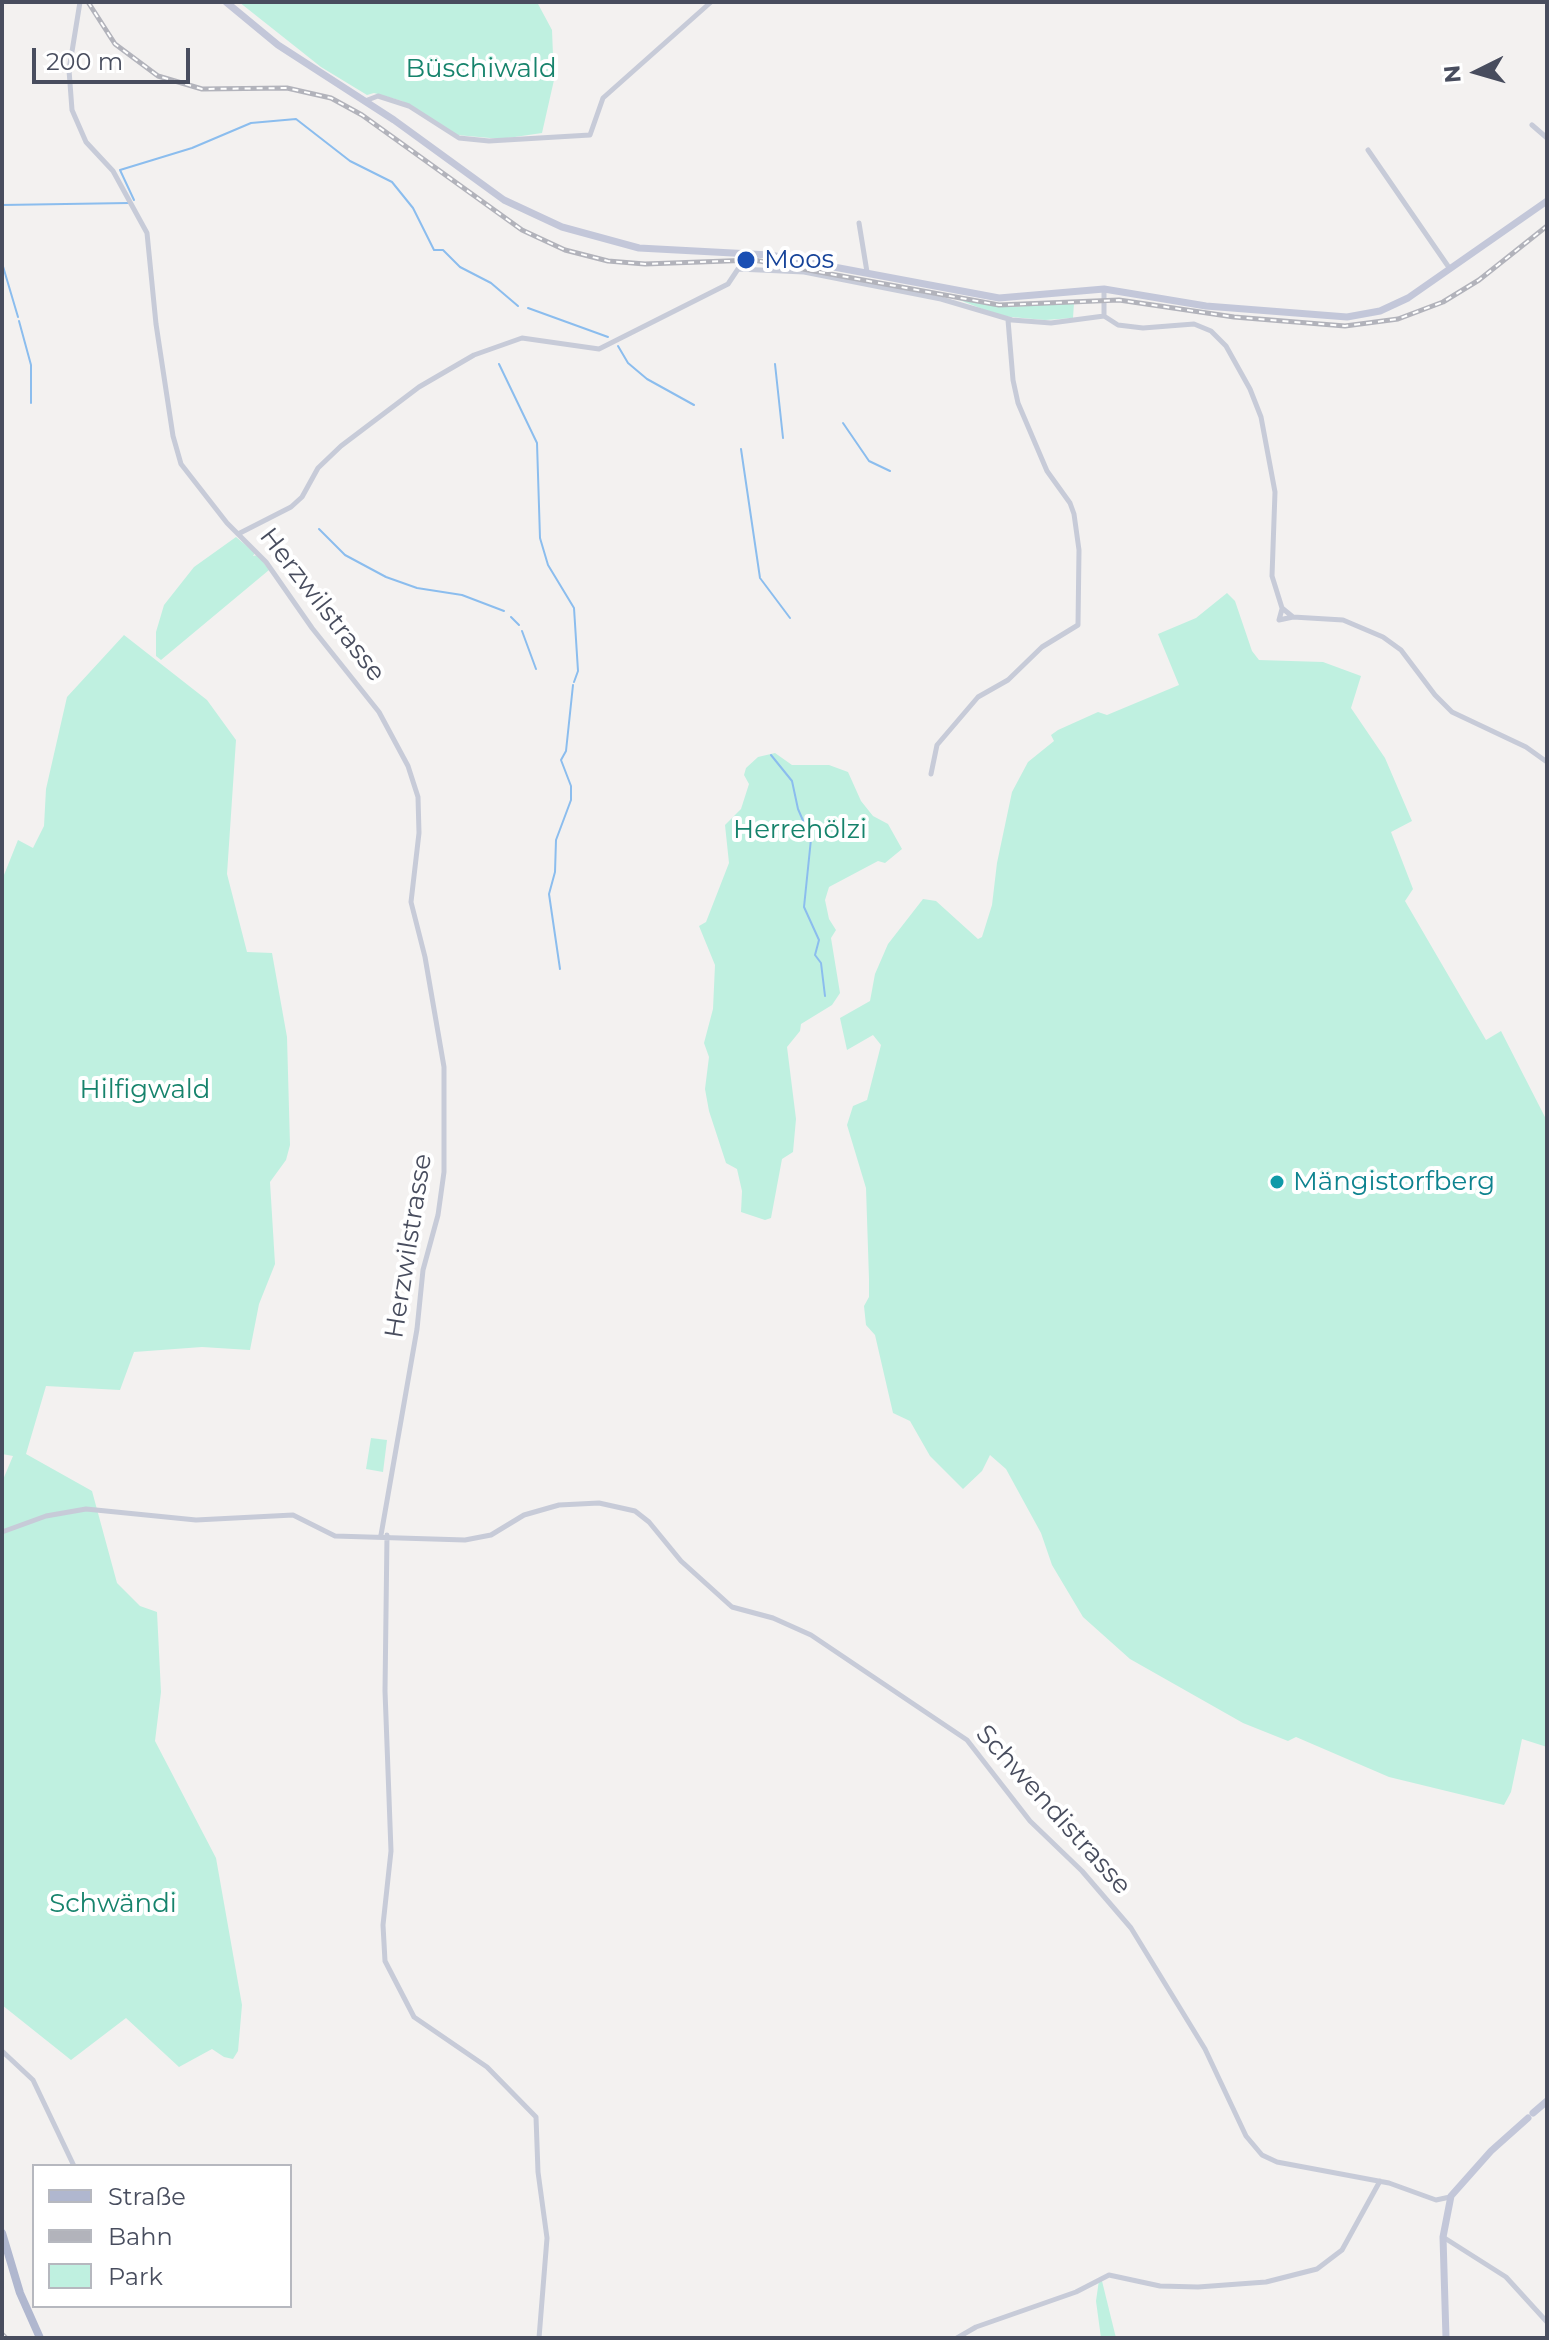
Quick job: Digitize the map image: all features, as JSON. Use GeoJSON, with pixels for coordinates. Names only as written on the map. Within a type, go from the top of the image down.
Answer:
{"type":"FeatureCollection","features":[{"type":"Feature","properties":{"kind":"main road"},"geometry":{"type":"LineString","coordinates":[[226,2],[278,45],[365,101],[492,192],[534,215],[584,235],[651,250],[762,254],[999,298],[1104,289],[1206,306],[1347,317],[1389,307],[1450,269],[1547,201]]}},
{"type":"Feature","properties":{"kind":"main road"},"geometry":{"type":"LineString","coordinates":[[1446,2338],[1443,2237],[1451,2196],[1491,2151],[1547,2101]]}},
{"type":"Feature","properties":{"kind":"main road"},"geometry":{"type":"LineString","coordinates":[[2,2233],[23,2300],[40,2338]]}},
{"type":"Feature","properties":{"kind":"street","name":"Herzwilstrasse"},"geometry":{"type":"LineString","coordinates":[[80,2],[69,70],[75,120],[91,149],[117,178],[147,233],[156,324],[173,436],[181,464],[227,523],[266,562],[312,628],[379,712],[408,766],[418,797],[419,833],[411,902],[425,957],[444,1067],[444,1172],[438,1215],[423,1270],[417,1329],[384,1535],[385,1691],[391,1851],[383,1925],[385,1961],[414,2017],[487,2067],[538,2122],[538,2172],[547,2238],[539,2338]]}},
{"type":"Feature","properties":{"kind":"street"},"geometry":{"type":"LineString","coordinates":[[365,101],[378,96],[409,106],[459,138],[489,141],[590,135],[603,98],[711,2]]}},
{"type":"Feature","properties":{"kind":"street"},"geometry":{"type":"LineString","coordinates":[[1532,125],[1547,138]]}},
{"type":"Feature","properties":{"kind":"street"},"geometry":{"type":"LineString","coordinates":[[1368,150],[1450,269]]}},
{"type":"Feature","properties":{"kind":"street"},"geometry":{"type":"LineString","coordinates":[[859,223],[867,272]]}},
{"type":"Feature","properties":{"kind":"street"},"geometry":{"type":"LineString","coordinates":[[240,533],[291,507],[302,497],[318,468],[341,446],[419,387],[474,355],[522,338],[599,349],[728,284],[738,269],[804,272],[941,299],[1008,320],[1051,323],[1104,316],[1118,325],[1143,328],[1197,324],[1214,333],[1233,357],[1254,397],[1264,431],[1275,492],[1272,576],[1282,608],[1279,620],[1293,617],[1343,620],[1383,637],[1401,650],[1452,712],[1468,723],[1526,747],[1547,762]]}},
{"type":"Feature","properties":{"kind":"street"},"geometry":{"type":"LineString","coordinates":[[1104,289],[1104,316]]}},
{"type":"Feature","properties":{"kind":"street"},"geometry":{"type":"LineString","coordinates":[[931,774],[937,745],[978,697],[1008,680],[1042,647],[1078,625],[1079,550],[1074,514],[1068,499],[1047,471],[1018,403],[1008,320]]}},
{"type":"Feature","properties":{"kind":"street"},"geometry":{"type":"LineString","coordinates":[[1282,608],[1293,617]]}},
{"type":"Feature","properties":{"kind":"street","name":"Schwendistrasse"},"geometry":{"type":"LineString","coordinates":[[2,1532],[46,1516],[92,1509],[196,1520],[286,1514],[308,1520],[335,1536],[475,1539],[491,1535],[524,1515],[573,1504],[616,1505],[642,1516],[681,1561],[726,1603],[811,1635],[967,1740],[1030,1821],[1082,1871],[1131,1928],[1205,2049],[1246,2136],[1262,2155],[1277,2162],[1380,2181],[1436,2200]]}},
{"type":"Feature","properties":{"kind":"street"},"geometry":{"type":"LineString","coordinates":[[2,2051],[33,2080],[73,2164]]}},
{"type":"Feature","properties":{"kind":"street"},"geometry":{"type":"LineString","coordinates":[[957,2338],[976,2327],[1076,2292],[1109,2275],[1160,2286],[1198,2287],[1266,2282],[1317,2269],[1342,2250],[1380,2181]]}},
{"type":"Feature","properties":{"kind":"street"},"geometry":{"type":"LineString","coordinates":[[1446,2213],[1436,2200],[1451,2196]]}},
{"type":"Feature","properties":{"kind":"street"},"geometry":{"type":"LineString","coordinates":[[1443,2237],[1506,2277],[1547,2322]]}},
{"type":"Feature","properties":{"kind":"green space","name":"Büschiwald"},"geometry":{"type":"Polygon","coordinates":[[[239,2],[537,2],[552,30],[554,80],[542,133],[501,139],[457,135],[402,101],[374,93],[367,95],[321,67],[239,2]]]}},
{"type":"Feature","properties":{"kind":"green space"},"geometry":{"type":"Polygon","coordinates":[[[957,299],[1011,307],[1074,303],[1073,318],[1045,320],[1000,316],[957,299]]]}},
{"type":"Feature","properties":{"kind":"green space"},"geometry":{"type":"Polygon","coordinates":[[[236,537],[255,553],[253,556],[258,555],[269,570],[161,660],[156,656],[156,632],[164,605],[194,567],[236,537]]]}},
{"type":"Feature","properties":{"kind":"green space"},"geometry":{"type":"Polygon","coordinates":[[[1227,593],[1235,601],[1252,651],[1259,660],[1323,662],[1361,676],[1351,708],[1385,758],[1412,821],[1391,832],[1413,889],[1405,901],[1486,1040],[1501,1031],[1547,1121],[1547,1747],[1522,1739],[1511,1792],[1504,1805],[1389,1777],[1296,1737],[1288,1741],[1243,1723],[1130,1659],[1083,1617],[1052,1565],[1041,1533],[1006,1469],[990,1455],[982,1471],[963,1489],[930,1456],[910,1421],[893,1413],[875,1335],[866,1325],[864,1306],[869,1297],[869,1279],[866,1188],[847,1125],[853,1106],[867,1100],[881,1045],[873,1035],[847,1050],[840,1018],[870,1001],[875,974],[888,944],[923,899],[936,901],[978,939],[982,937],[992,905],[1012,792],[1028,762],[1054,741],[1051,735],[1058,730],[1098,712],[1107,715],[1179,685],[1158,634],[1196,618],[1227,593]]]}},
{"type":"Feature","properties":{"kind":"green space","name":"Hilfigwald"},"geometry":{"type":"Polygon","coordinates":[[[124,635],[207,700],[236,740],[227,874],[247,952],[272,953],[287,1037],[290,1145],[286,1160],[270,1182],[275,1264],[259,1304],[250,1350],[202,1347],[134,1352],[120,1390],[46,1386],[26,1454],[92,1491],[117,1583],[140,1606],[157,1612],[161,1692],[155,1741],[216,1858],[242,2005],[238,2051],[233,2059],[212,2049],[179,2067],[126,2018],[71,2060],[2,2005],[2,1482],[13,1456],[2,1454],[2,880],[18,840],[33,848],[44,826],[46,789],[67,697],[124,635]]]}},
{"type":"Feature","properties":{"kind":"green space","name":"Herrehölzi"},"geometry":{"type":"Polygon","coordinates":[[[775,753],[792,765],[829,765],[848,772],[861,801],[873,816],[888,824],[902,849],[885,863],[878,861],[829,887],[825,900],[829,919],[836,930],[831,938],[840,993],[832,1005],[801,1024],[800,1031],[787,1047],[796,1119],[793,1152],[782,1159],[771,1218],[765,1220],[741,1212],[742,1191],[737,1169],[726,1163],[709,1111],[705,1089],[709,1057],[704,1043],[713,1009],[715,965],[699,926],[706,922],[729,863],[725,825],[741,809],[749,784],[744,775],[746,768],[758,757],[775,753]]]}},
{"type":"Feature","properties":{"kind":"green space"},"geometry":{"type":"Polygon","coordinates":[[[371,1438],[387,1440],[383,1472],[366,1469],[371,1438]]]}},
{"type":"Feature","properties":{"kind":"green space"},"geometry":{"type":"Polygon","coordinates":[[[1099,2280],[1102,2281],[1116,2338],[1101,2338],[1096,2301],[1099,2280]]]}},
{"type":"Feature","properties":{"kind":"waterway"},"geometry":{"type":"LineString","coordinates":[[134,200],[120,170],[192,148],[251,123],[296,119],[350,161],[392,182],[413,208],[434,250],[443,250],[460,267],[491,283],[518,306]]}},
{"type":"Feature","properties":{"kind":"waterway"},"geometry":{"type":"LineString","coordinates":[[2,205],[129,203]]}},
{"type":"Feature","properties":{"kind":"waterway"},"geometry":{"type":"LineString","coordinates":[[2,263],[18,317]]}},
{"type":"Feature","properties":{"kind":"waterway"},"geometry":{"type":"LineString","coordinates":[[528,308],[608,337]]}},
{"type":"Feature","properties":{"kind":"waterway"},"geometry":{"type":"LineString","coordinates":[[19,321],[31,365],[31,403]]}},
{"type":"Feature","properties":{"kind":"waterway"},"geometry":{"type":"LineString","coordinates":[[618,346],[628,363],[647,379],[694,405]]}},
{"type":"Feature","properties":{"kind":"waterway"},"geometry":{"type":"LineString","coordinates":[[499,364],[537,443],[540,538],[548,565],[574,608],[578,671],[574,682]]}},
{"type":"Feature","properties":{"kind":"waterway"},"geometry":{"type":"LineString","coordinates":[[775,364],[783,438]]}},
{"type":"Feature","properties":{"kind":"waterway"},"geometry":{"type":"LineString","coordinates":[[843,423],[869,461],[890,471]]}},
{"type":"Feature","properties":{"kind":"waterway"},"geometry":{"type":"LineString","coordinates":[[741,449],[760,578],[790,618]]}},
{"type":"Feature","properties":{"kind":"waterway"},"geometry":{"type":"LineString","coordinates":[[319,529],[345,555],[386,577],[417,588],[462,595],[504,611]]}},
{"type":"Feature","properties":{"kind":"waterway"},"geometry":{"type":"LineString","coordinates":[[511,617],[519,625]]}},
{"type":"Feature","properties":{"kind":"waterway"},"geometry":{"type":"LineString","coordinates":[[522,631],[536,669]]}},
{"type":"Feature","properties":{"kind":"waterway"},"geometry":{"type":"LineString","coordinates":[[560,969],[549,894],[555,872],[556,840],[571,800],[571,786],[561,760],[566,751],[573,685]]}},
{"type":"Feature","properties":{"kind":"waterway"},"geometry":{"type":"LineString","coordinates":[[771,755],[792,781],[798,809],[811,839],[804,907],[819,940],[815,955],[821,963],[825,996]]}},
{"type":"Feature","properties":{"kind":"railway"},"geometry":{"type":"LineString","coordinates":[[88,2],[115,44],[158,76],[202,89],[287,88],[331,98],[362,115],[522,230],[565,250],[608,261],[645,264],[754,260],[999,305],[1119,300],[1234,317],[1345,326],[1398,319],[1443,302],[1479,280],[1547,226]]}},
{"type":"Feature","properties":{"kind":"railway"},"geometry":{"type":"LineString","coordinates":[[2,2334],[6,2338]]}},
{"type":"Feature","properties":{"kind":"place","name":"Moos"},"geometry":{"type":"Point","coordinates":[746,260]}},
{"type":"Feature","properties":{"kind":"place","name":"Mängistorfberg"},"geometry":{"type":"Point","coordinates":[1277,1182]}},
{"type":"Feature","properties":{"kind":"park label","name":"Schwändi"},"geometry":{"type":"Point","coordinates":[113,1904]}}]}
